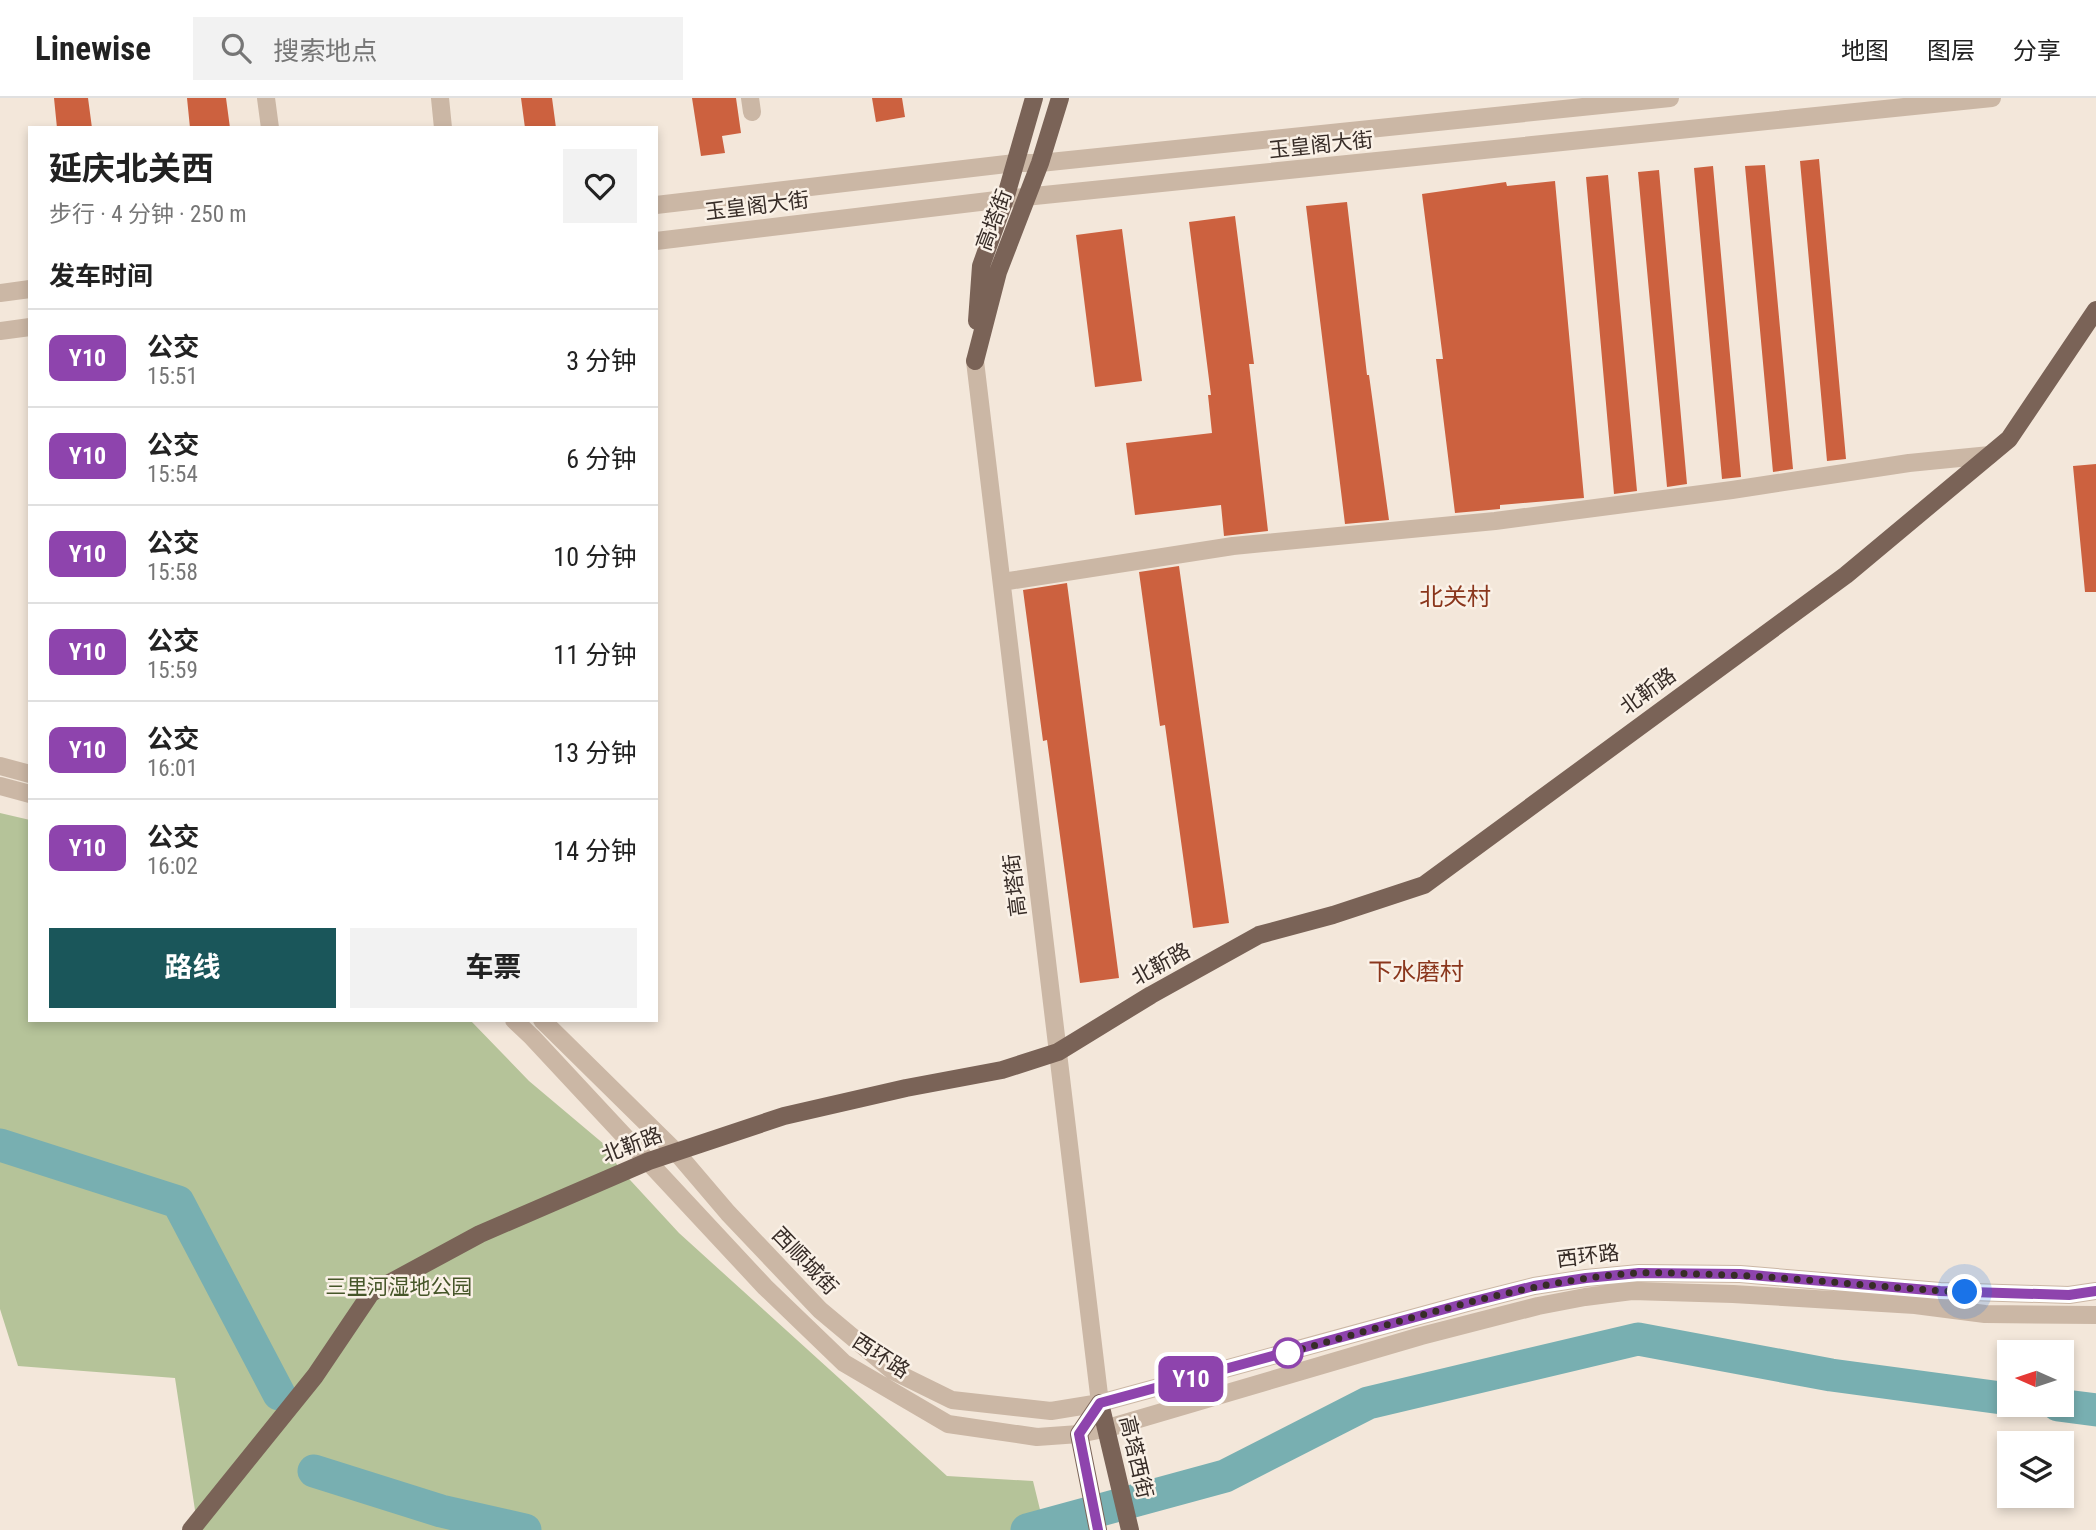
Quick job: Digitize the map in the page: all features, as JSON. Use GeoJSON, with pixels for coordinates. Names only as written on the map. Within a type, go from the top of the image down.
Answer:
{"type":"FeatureCollection","features":[{"type":"Feature","properties":{"kind":"main road","name":"高塔街"},"geometry":{"type":"LineString","coordinates":[[975,361],[981,267],[1005,199],[1034,98]]}},
{"type":"Feature","properties":{"kind":"main road","name":"高塔街"},"geometry":{"type":"LineString","coordinates":[[975,361],[998,272],[1040,163],[1060,98]]}},
{"type":"Feature","properties":{"kind":"main road","name":"北靳路"},"geometry":{"type":"LineString","coordinates":[[191,1530],[315,1376],[371,1293],[480,1234],[649,1161],[784,1116],[906,1088],[1002,1070],[1058,1052],[1151,995],[1259,935],[1333,915],[1424,885],[1846,575],[2009,439],[2096,310]]}},
{"type":"Feature","properties":{"kind":"main road","name":"高塔西街"},"geometry":{"type":"LineString","coordinates":[[1100,1403],[1130,1530]]}},
{"type":"Feature","properties":{"kind":"main road","name":"高塔西街"},"geometry":{"type":"LineString","coordinates":[[1079,1434],[1100,1403]]}},
{"type":"Feature","properties":{"kind":"main road"},"geometry":{"type":"LineString","coordinates":[[1079,1434],[1098,1530]]}},
{"type":"Feature","properties":{"kind":"street"},"geometry":{"type":"LineString","coordinates":[[266,98],[270,126]]}},
{"type":"Feature","properties":{"kind":"street"},"geometry":{"type":"LineString","coordinates":[[440,98],[443,126]]}},
{"type":"Feature","properties":{"kind":"street","name":"玉皇阁大街"},"geometry":{"type":"LineString","coordinates":[[658,205],[1015,163],[1040,163],[1670,98]]}},
{"type":"Feature","properties":{"kind":"street","name":"玉皇阁大街"},"geometry":{"type":"LineString","coordinates":[[658,241],[1005,199],[1992,98]]}},
{"type":"Feature","properties":{"kind":"street"},"geometry":{"type":"LineString","coordinates":[[0,293],[28,289]]}},
{"type":"Feature","properties":{"kind":"street"},"geometry":{"type":"LineString","coordinates":[[0,331],[28,327]]}},
{"type":"Feature","properties":{"kind":"street","name":"高塔街"},"geometry":{"type":"LineString","coordinates":[[975,361],[1100,1403]]}},
{"type":"Feature","properties":{"kind":"street"},"geometry":{"type":"LineString","coordinates":[[1002,582],[1234,546],[1495,521],[1732,490],[1909,463],[1990,455]]}},
{"type":"Feature","properties":{"kind":"street"},"geometry":{"type":"LineString","coordinates":[[0,765],[28,773]]}},
{"type":"Feature","properties":{"kind":"street"},"geometry":{"type":"LineString","coordinates":[[0,786],[28,793]]}},
{"type":"Feature","properties":{"kind":"street"},"geometry":{"type":"LineString","coordinates":[[516,1022],[649,1161]]}},
{"type":"Feature","properties":{"kind":"street","name":"西顺城街"},"geometry":{"type":"LineString","coordinates":[[544,1022],[676,1152],[728,1213],[820,1310],[893,1371],[952,1400],[1051,1411],[1100,1403]]}},
{"type":"Feature","properties":{"kind":"street","name":"西环路"},"geometry":{"type":"LineString","coordinates":[[649,1161],[765,1287],[844,1363],[948,1424],[1037,1437],[1079,1434],[1108,1428],[1446,1330],[1538,1306],[1632,1291],[1733,1294],[1915,1306],[1984,1314],[2096,1315]]}},
{"type":"Feature","properties":{"kind":"street","name":"西环路"},"geometry":{"type":"LineString","coordinates":[[1100,1403],[1467,1303],[1534,1286],[1586,1278],[1639,1273],[1740,1274],[1940,1291],[2069,1295],[2096,1291]]}},
{"type":"Feature","properties":{"kind":"green space","name":"三里河湿地公园"},"geometry":{"type":"Polygon","coordinates":[[[0,813],[28,820],[28,1022],[472,1022],[529,1081],[605,1145],[619,1168],[679,1233],[947,1476],[1033,1481],[1045,1530],[198,1530],[175,1378],[18,1366],[0,1309],[0,813]]]}},
{"type":"Feature","properties":{"kind":"building"},"geometry":{"type":"Polygon","coordinates":[[[54,98],[88,98],[92,126],[57,126],[54,98]]]}},
{"type":"Feature","properties":{"kind":"building"},"geometry":{"type":"Polygon","coordinates":[[[187,98],[226,98],[230,126],[190,126],[187,98]]]}},
{"type":"Feature","properties":{"kind":"building"},"geometry":{"type":"Polygon","coordinates":[[[521,98],[552,98],[556,126],[525,126],[521,98]]]}},
{"type":"Feature","properties":{"kind":"building"},"geometry":{"type":"Polygon","coordinates":[[[692,98],[736,98],[741,133],[722,136],[725,153],[701,156],[692,98]]]}},
{"type":"Feature","properties":{"kind":"building"},"geometry":{"type":"Polygon","coordinates":[[[872,98],[902,98],[905,117],[876,122],[872,98]]]}},
{"type":"Feature","properties":{"kind":"building"},"geometry":{"type":"Polygon","coordinates":[[[1819,159],[1846,459],[1827,461],[1800,161],[1819,159]]]}},
{"type":"Feature","properties":{"kind":"building"},"geometry":{"type":"Polygon","coordinates":[[[1765,165],[1793,469],[1773,472],[1745,166],[1765,165]]]}},
{"type":"Feature","properties":{"kind":"building"},"geometry":{"type":"Polygon","coordinates":[[[1713,166],[1741,477],[1722,479],[1694,168],[1713,166]]]}},
{"type":"Feature","properties":{"kind":"building"},"geometry":{"type":"Polygon","coordinates":[[[1659,170],[1687,484],[1667,487],[1638,172],[1659,170]]]}},
{"type":"Feature","properties":{"kind":"building"},"geometry":{"type":"Polygon","coordinates":[[[1608,175],[1637,491],[1614,494],[1586,177],[1608,175]]]}},
{"type":"Feature","properties":{"kind":"building"},"geometry":{"type":"Polygon","coordinates":[[[1555,181],[1584,498],[1500,505],[1500,509],[1455,513],[1436,359],[1443,359],[1422,194],[1506,182],[1507,186],[1555,181]]]}},
{"type":"Feature","properties":{"kind":"building"},"geometry":{"type":"Polygon","coordinates":[[[1347,202],[1367,375],[1389,520],[1345,524],[1306,206],[1347,202]]]}},
{"type":"Feature","properties":{"kind":"building"},"geometry":{"type":"Polygon","coordinates":[[[1235,216],[1254,364],[1249,364],[1268,531],[1224,536],[1221,505],[1135,515],[1126,443],[1212,433],[1208,395],[1211,395],[1189,222],[1235,216]]]}},
{"type":"Feature","properties":{"kind":"building"},"geometry":{"type":"Polygon","coordinates":[[[1122,229],[1142,381],[1095,387],[1076,235],[1122,229]]]}},
{"type":"Feature","properties":{"kind":"building"},"geometry":{"type":"Polygon","coordinates":[[[2096,464],[2096,592],[2085,592],[2073,466],[2096,464]]]}},
{"type":"Feature","properties":{"kind":"building"},"geometry":{"type":"Polygon","coordinates":[[[1179,566],[1229,923],[1193,928],[1165,725],[1160,726],[1139,572],[1179,566]]]}},
{"type":"Feature","properties":{"kind":"building"},"geometry":{"type":"Polygon","coordinates":[[[1067,583],[1119,978],[1080,983],[1047,740],[1043,741],[1023,590],[1067,583]]]}},
{"type":"Feature","properties":{"kind":"waterway"},"geometry":{"type":"LineString","coordinates":[[0,1145],[178,1202],[279,1394]]}},
{"type":"Feature","properties":{"kind":"waterway"},"geometry":{"type":"LineString","coordinates":[[1027,1530],[1225,1476],[1368,1403],[1638,1339],[1831,1375],[1997,1397]]}},
{"type":"Feature","properties":{"kind":"waterway"},"geometry":{"type":"LineString","coordinates":[[2074,1407],[2096,1410]]}},
{"type":"Feature","properties":{"kind":"waterway"},"geometry":{"type":"LineString","coordinates":[[314,1471],[441,1511],[525,1530]]}},
{"type":"Feature","properties":{"kind":"bus line","name":"Y10"},"geometry":{"type":"LineString","coordinates":[[1098,1530],[1079,1434],[1100,1403],[1534,1286],[1639,1273],[1740,1274],[1940,1291],[2069,1295],[2096,1291]]}},
{"type":"Feature","properties":{"kind":"district","name":"北关村"},"geometry":{"type":"Point","coordinates":[1455,597]}},
{"type":"Feature","properties":{"kind":"district","name":"下水磨村"},"geometry":{"type":"Point","coordinates":[1416,972]}},
{"type":"Feature","properties":{"kind":"route"},"geometry":{"type":"LineString","coordinates":[[1288,1353],[1283,1354],[1534,1286],[1639,1273],[1740,1274],[1965,1292]]}}]}
